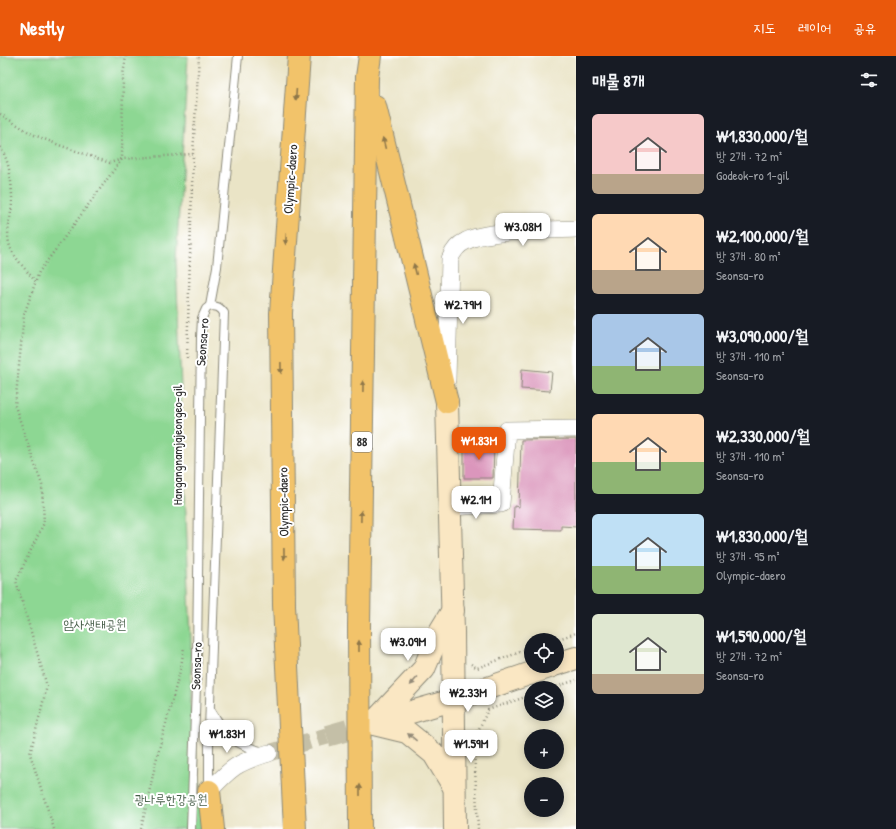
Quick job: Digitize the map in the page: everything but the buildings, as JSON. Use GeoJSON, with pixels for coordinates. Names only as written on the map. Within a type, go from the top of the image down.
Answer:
{"type":"FeatureCollection","features":[{"type":"Feature","properties":{"kind":"highway","name":"Olympic-daero"},"geometry":{"type":"LineString","coordinates":[[295,829],[284,605],[281,313],[299,56]]}},
{"type":"Feature","properties":{"kind":"highway","name":"88"},"geometry":{"type":"LineString","coordinates":[[360,829],[359,627],[368,77],[370,56]]}},
{"type":"Feature","properties":{"kind":"highway"},"geometry":{"type":"LineString","coordinates":[[368,77],[446,402]]}},
{"type":"Feature","properties":{"kind":"highway"},"geometry":{"type":"LineString","coordinates":[[209,791],[213,829]]}},
{"type":"Feature","properties":{"kind":"main road"},"geometry":{"type":"LineString","coordinates":[[446,402],[453,610],[455,829]]}},
{"type":"Feature","properties":{"kind":"main road"},"geometry":{"type":"LineString","coordinates":[[373,723],[424,669],[439,633],[453,610]]}},
{"type":"Feature","properties":{"kind":"main road"},"geometry":{"type":"LineString","coordinates":[[564,662],[576,658]]}},
{"type":"Feature","properties":{"kind":"main road"},"geometry":{"type":"LineString","coordinates":[[373,723],[453,700],[532,673]]}},
{"type":"Feature","properties":{"kind":"main road"},"geometry":{"type":"LineString","coordinates":[[373,723],[407,732],[434,754],[454,788]]}},
{"type":"Feature","properties":{"kind":"street"},"geometry":{"type":"LineString","coordinates":[[446,402],[450,259],[454,249],[466,240],[486,235],[576,229]]}},
{"type":"Feature","properties":{"kind":"street"},"geometry":{"type":"LineString","coordinates":[[450,507],[501,504],[507,430],[576,429]]}},
{"type":"Feature","properties":{"kind":"street"},"geometry":{"type":"LineString","coordinates":[[209,791],[230,768],[245,760],[269,753]]}},
{"type":"Feature","properties":{"kind":"lane"},"geometry":{"type":"LineString","coordinates":[[210,306],[217,266],[238,56]]}},
{"type":"Feature","properties":{"kind":"lane","name":"Seonsa-ro"},"geometry":{"type":"LineString","coordinates":[[191,829],[197,657],[201,338],[202,318],[206,309],[210,306],[220,308],[224,313],[210,709],[209,791]]}},
{"type":"Feature","properties":{"kind":"lane"},"geometry":{"type":"LineString","coordinates":[[210,709],[224,731],[231,738],[243,746],[269,753]]}},
{"type":"Feature","properties":{"kind":"path"},"geometry":{"type":"LineString","coordinates":[[54,829],[30,754],[48,686],[16,582],[44,523],[42,485],[15,406],[24,315],[39,272],[122,159],[123,75],[126,56]]}},
{"type":"Feature","properties":{"kind":"path"},"geometry":{"type":"LineString","coordinates":[[187,362],[193,154],[199,56]]}},
{"type":"Feature","properties":{"kind":"path"},"geometry":{"type":"LineString","coordinates":[[0,114],[32,134],[110,163],[122,159],[193,154]]}},
{"type":"Feature","properties":{"kind":"path"},"geometry":{"type":"LineString","coordinates":[[0,147],[4,153],[10,172],[12,201],[8,233],[11,249],[36,282]]}},
{"type":"Feature","properties":{"kind":"path"},"geometry":{"type":"LineString","coordinates":[[564,637],[576,633]]}},
{"type":"Feature","properties":{"kind":"path"},"geometry":{"type":"LineString","coordinates":[[141,829],[156,761],[181,667],[185,640]]}},
{"type":"Feature","properties":{"kind":"path"},"geometry":{"type":"LineString","coordinates":[[477,668],[524,651]]}},
{"type":"Feature","properties":{"kind":"path"},"geometry":{"type":"LineString","coordinates":[[564,684],[576,680]]}},
{"type":"Feature","properties":{"kind":"path"},"geometry":{"type":"LineString","coordinates":[[478,829],[474,736],[488,710],[524,697]]}},
{"type":"Feature","properties":{"kind":"green space","name":"암사생태공원"},"geometry":{"type":"Polygon","coordinates":[[[0,56],[188,56],[176,261],[191,642],[191,720],[206,829],[0,829],[0,56]]]}},
{"type":"Feature","properties":{"kind":"tunnel"},"geometry":{"type":"LineString","coordinates":[[327,736],[373,723]]}},
{"type":"Feature","properties":{"kind":"tunnel"},"geometry":{"type":"LineString","coordinates":[[269,753],[327,736]]}},
{"type":"Feature","properties":{"kind":"park label","name":"광나루한강공원"},"geometry":{"type":"Point","coordinates":[171,799]}}]}
